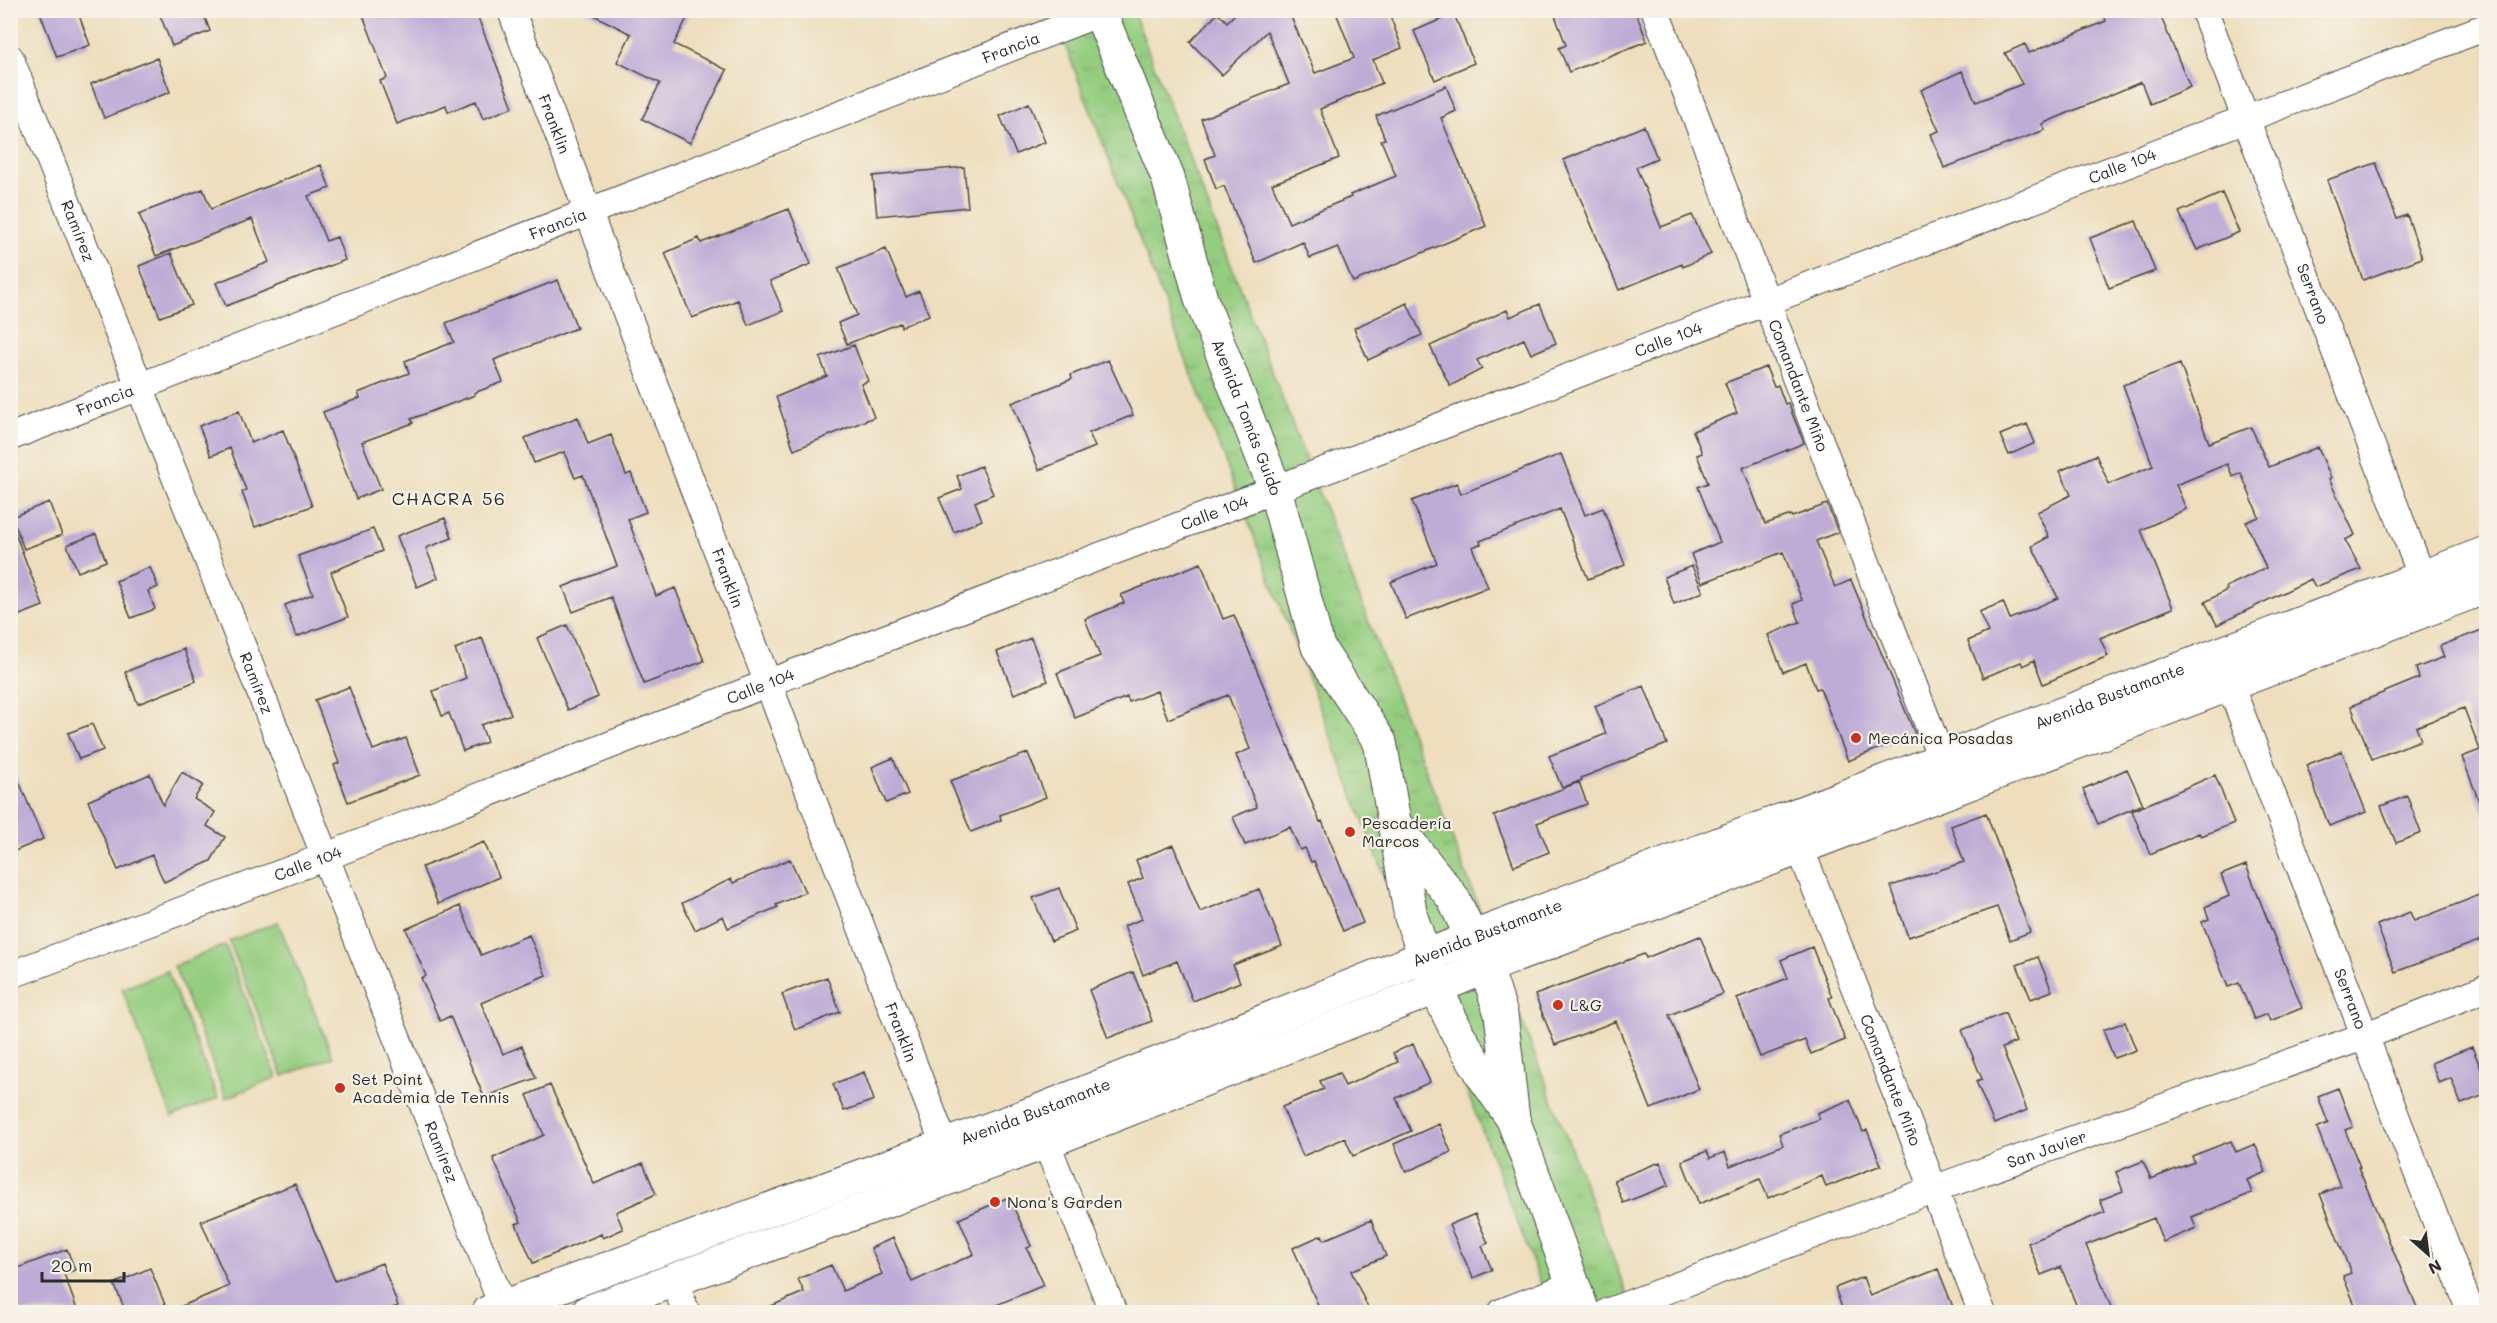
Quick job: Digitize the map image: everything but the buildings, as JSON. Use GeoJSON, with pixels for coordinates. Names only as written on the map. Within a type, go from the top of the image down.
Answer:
{"type":"FeatureCollection","features":[{"type":"Feature","properties":{"kind":"main road","name":"Avenida Tomás Guido"},"geometry":{"type":"LineString","coordinates":[[1102,11],[1168,178],[1201,299],[1275,489],[1318,647],[1380,742],[1411,917],[1436,988],[1458,1034],[1513,1119]]}},
{"type":"Feature","properties":{"kind":"main road","name":"Avenida Bustamante"},"geometry":{"type":"LineString","coordinates":[[588,1312],[1046,1142],[1436,988],[1480,952],[1942,760],[2487,553]]}},
{"type":"Feature","properties":{"kind":"main road","name":"Avenida Bustamante"},"geometry":{"type":"LineString","coordinates":[[496,1310],[662,1251],[944,1144],[1046,1108],[1425,956],[1480,952],[1800,848],[2487,587]]}},
{"type":"Feature","properties":{"kind":"main road","name":"Avenida Tomás Guido"},"geometry":{"type":"LineString","coordinates":[[1392,820],[1453,898],[1480,952],[1501,1014],[1513,1119],[1578,1299]]}},
{"type":"Feature","properties":{"kind":"street","name":"Franklin"},"geometry":{"type":"LineString","coordinates":[[511,10],[944,1144]]}},
{"type":"Feature","properties":{"kind":"street","name":"Comandante Miño"},"geometry":{"type":"LineString","coordinates":[[1655,10],[1942,760]]}},
{"type":"Feature","properties":{"kind":"street","name":"Serrano"},"geometry":{"type":"LineString","coordinates":[[2204,10],[2422,577]]}},
{"type":"Feature","properties":{"kind":"street","name":"Francia"},"geometry":{"type":"LineString","coordinates":[[10,437],[141,388],[1102,11]]}},
{"type":"Feature","properties":{"kind":"street","name":"Calle 104"},"geometry":{"type":"LineString","coordinates":[[10,975],[325,857],[768,683],[2245,117],[2487,27]]}},
{"type":"Feature","properties":{"kind":"street","name":"Ramírez"},"geometry":{"type":"LineString","coordinates":[[10,58],[325,857],[496,1310]]}},
{"type":"Feature","properties":{"kind":"street","name":"Serrano"},"geometry":{"type":"LineString","coordinates":[[2230,685],[2471,1312]]}},
{"type":"Feature","properties":{"kind":"street","name":"Comandante Miño"},"geometry":{"type":"LineString","coordinates":[[1800,848],[1982,1312]]}},
{"type":"Feature","properties":{"kind":"street","name":"San Javier"},"geometry":{"type":"LineString","coordinates":[[1608,1312],[1934,1189],[2365,1036],[2487,988]]}},
{"type":"Feature","properties":{"kind":"street"},"geometry":{"type":"LineString","coordinates":[[1046,1142],[1113,1312]]}},
{"type":"Feature","properties":{"kind":"street"},"geometry":{"type":"LineString","coordinates":[[674,1280],[686,1312]]}},
{"type":"Feature","properties":{"kind":"street"},"geometry":{"type":"LineString","coordinates":[[1502,1312],[1578,1299]]}},
{"type":"Feature","properties":{"kind":"green space"},"geometry":{"type":"Polygon","coordinates":[[[1052,11],[1133,11],[1491,939],[2486,561],[2486,575],[1499,962],[1634,1312],[1552,1312],[1424,980],[551,1312],[503,1312],[1419,966],[1052,11]]]}},
{"type":"Feature","properties":{"kind":"green space"},"geometry":{"type":"Polygon","coordinates":[[[278,922],[333,1057],[283,1076],[229,941],[278,922]]]}},
{"type":"Feature","properties":{"kind":"green space"},"geometry":{"type":"Polygon","coordinates":[[[225,945],[277,1077],[226,1098],[174,966],[225,945]]]}},
{"type":"Feature","properties":{"kind":"green space"},"geometry":{"type":"Polygon","coordinates":[[[167,971],[218,1098],[172,1117],[122,989],[167,971]]]}},
{"type":"Feature","properties":{"kind":"place","name":"Mecánica Posadas"},"geometry":{"type":"Point","coordinates":[1856,738]}},
{"type":"Feature","properties":{"kind":"place","name":"Pescadería Marcos"},"geometry":{"type":"Point","coordinates":[1350,832]}},
{"type":"Feature","properties":{"kind":"place","name":"L&G"},"geometry":{"type":"Point","coordinates":[1558,1005]}},
{"type":"Feature","properties":{"kind":"place","name":"Set Point Academia de Tennis"},"geometry":{"type":"Point","coordinates":[340,1088]}},
{"type":"Feature","properties":{"kind":"place","name":"Nona's Garden"},"geometry":{"type":"Point","coordinates":[995,1202]}},
{"type":"Feature","properties":{"kind":"district","name":"CHACRA 56"},"geometry":{"type":"Point","coordinates":[449,499]}}]}
